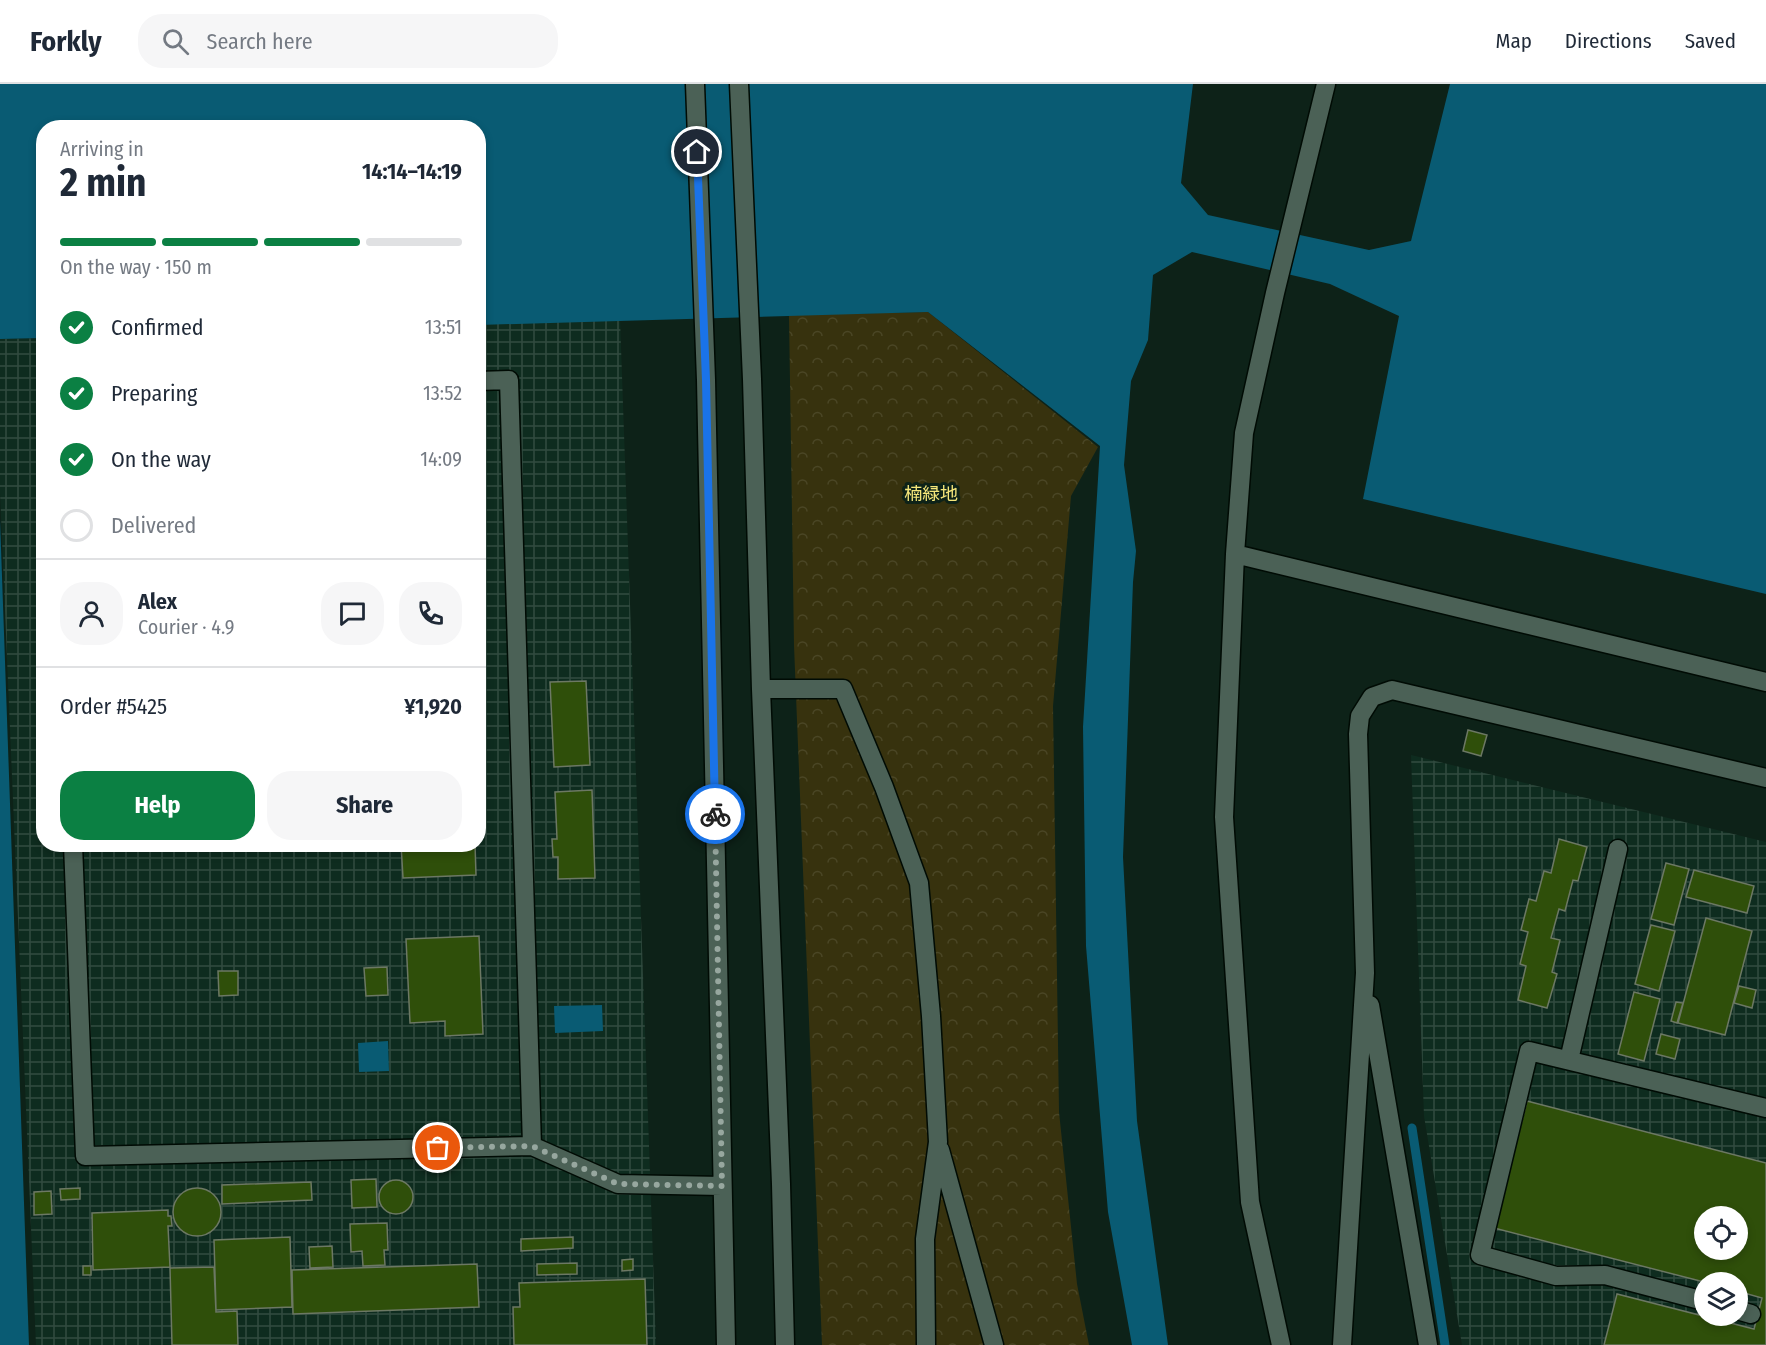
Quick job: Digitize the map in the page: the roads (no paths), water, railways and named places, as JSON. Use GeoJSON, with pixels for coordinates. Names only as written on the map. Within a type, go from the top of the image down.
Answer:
{"type":"FeatureCollection","features":[{"type":"Feature","properties":{"kind":"street"},"geometry":{"type":"LineString","coordinates":[[694,84],[706,380],[726,1345]]}},
{"type":"Feature","properties":{"kind":"street"},"geometry":{"type":"LineString","coordinates":[[739,84],[752,379],[785,1345]]}},
{"type":"Feature","properties":{"kind":"street"},"geometry":{"type":"LineString","coordinates":[[1281,1345],[1250,1202],[1224,817],[1235,554],[1244,433],[1275,293],[1326,84]]}},
{"type":"Feature","properties":{"kind":"street"},"geometry":{"type":"LineString","coordinates":[[486,381],[509,380],[532,1146]]}},
{"type":"Feature","properties":{"kind":"street"},"geometry":{"type":"LineString","coordinates":[[1235,554],[1766,682]]}},
{"type":"Feature","properties":{"kind":"street"},"geometry":{"type":"LineString","coordinates":[[761,689],[843,689],[884,787],[919,883],[931,1016],[938,1142],[925,1239],[926,1345]]}},
{"type":"Feature","properties":{"kind":"street"},"geometry":{"type":"LineString","coordinates":[[1342,1345],[1365,973],[1358,734],[1360,716],[1372,697],[1392,690],[1766,778]]}},
{"type":"Feature","properties":{"kind":"street"},"geometry":{"type":"LineString","coordinates":[[1569,1060],[1617,849]]}},
{"type":"Feature","properties":{"kind":"street"},"geometry":{"type":"LineString","coordinates":[[73,852],[85,1156],[532,1146],[618,1184],[722,1186]]}},
{"type":"Feature","properties":{"kind":"street"},"geometry":{"type":"LineString","coordinates":[[1365,973],[1428,1345]]}},
{"type":"Feature","properties":{"kind":"street"},"geometry":{"type":"LineString","coordinates":[[1694,1298],[1605,1275],[1556,1276],[1480,1255],[1529,1050],[1766,1108]]}},
{"type":"Feature","properties":{"kind":"street"},"geometry":{"type":"LineString","coordinates":[[938,1142],[994,1345]]}},
{"type":"Feature","properties":{"kind":"water"},"geometry":{"type":"Polygon","coordinates":[[[0,84],[1193,84],[1181,183],[1208,215],[1369,250],[1411,241],[1450,84],[1766,84],[1766,594],[1363,499],[1399,316],[1330,284],[1192,252],[1153,275],[1148,340],[1131,381],[1124,465],[1136,551],[1123,857],[1137,1121],[1168,1345],[1132,1345],[1108,1212],[1086,946],[1083,727],[1100,446],[928,312],[486,325],[486,120],[36,120],[36,338],[0,339],[0,84]]]}},
{"type":"Feature","properties":{"kind":"water"},"geometry":{"type":"Polygon","coordinates":[[[0,519],[29,1345],[0,1345],[0,519]]]}},
{"type":"Feature","properties":{"kind":"water"},"geometry":{"type":"Polygon","coordinates":[[[602,1005],[603,1031],[555,1033],[554,1006],[602,1005]]]}},
{"type":"Feature","properties":{"kind":"water"},"geometry":{"type":"Polygon","coordinates":[[[388,1041],[389,1071],[359,1072],[358,1043],[388,1041]]]}},
{"type":"Feature","properties":{"kind":"waterway"},"geometry":{"type":"LineString","coordinates":[[1412,1128],[1445,1345]]}},
{"type":"Feature","properties":{"kind":"park label","name":"楠緑地"},"geometry":{"type":"Point","coordinates":[931,494]}}]}
